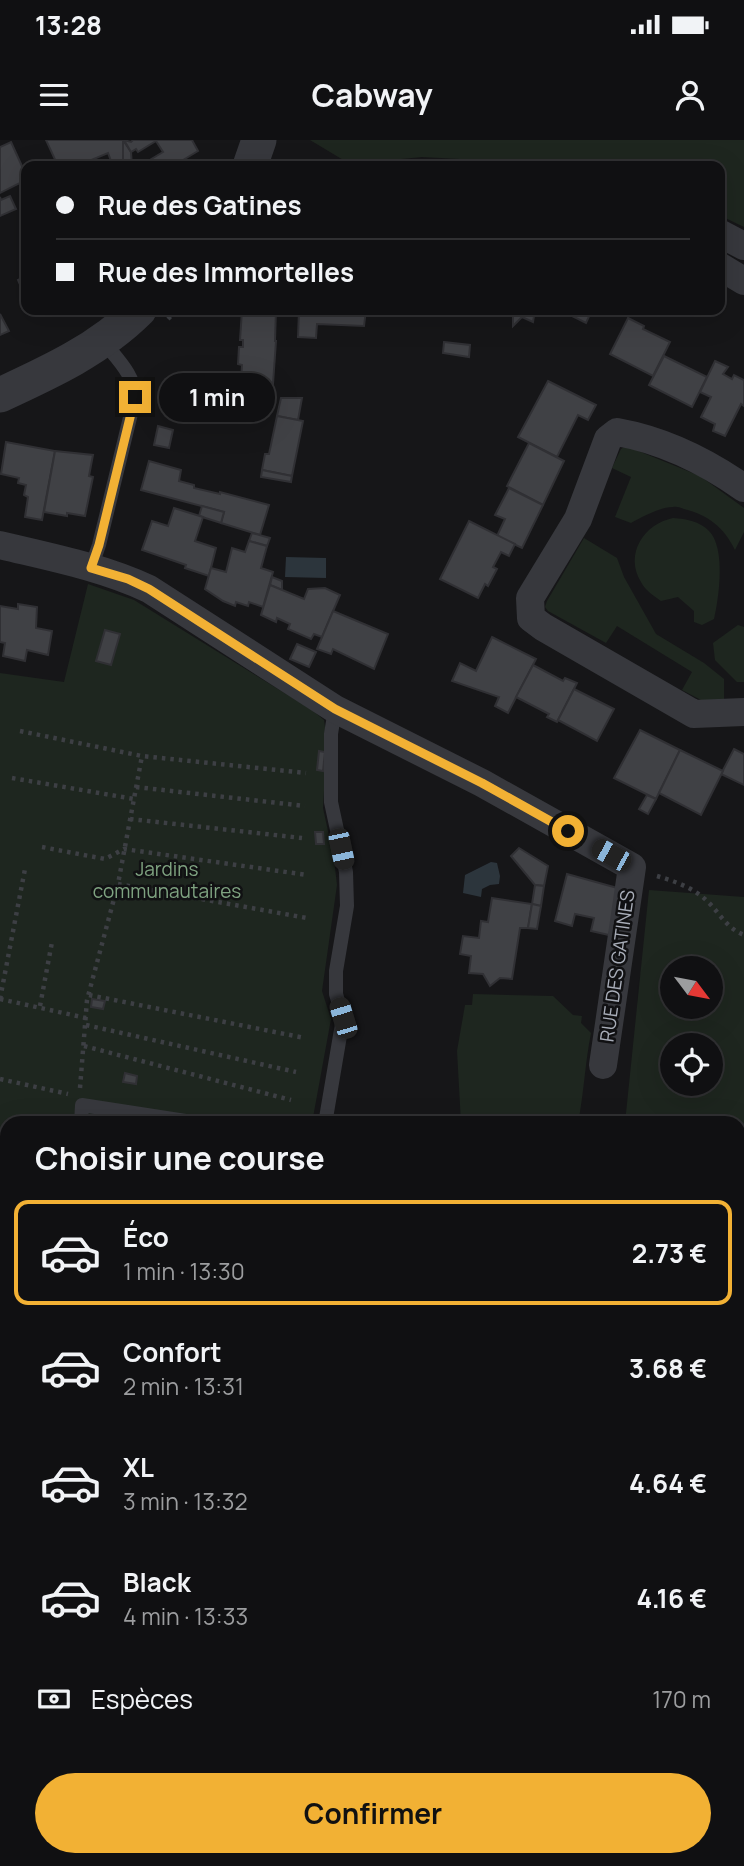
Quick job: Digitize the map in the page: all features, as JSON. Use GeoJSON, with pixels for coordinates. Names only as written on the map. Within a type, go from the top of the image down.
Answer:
{"type":"FeatureCollection","features":[{"type":"Feature","properties":{"kind":"street"},"geometry":{"type":"LineString","coordinates":[[252,161],[259,140]]}},
{"type":"Feature","properties":{"kind":"street"},"geometry":{"type":"LineString","coordinates":[[725,236],[744,246]]}},
{"type":"Feature","properties":{"kind":"street"},"geometry":{"type":"LineString","coordinates":[[725,270],[744,281]]}},
{"type":"Feature","properties":{"kind":"street"},"geometry":{"type":"LineString","coordinates":[[0,395],[60,367],[103,341],[133,315]]}},
{"type":"Feature","properties":{"kind":"street"},"geometry":{"type":"LineString","coordinates":[[743,484],[687,456],[634,435],[617,432],[608,439],[578,519],[530,598],[529,605],[531,618],[543,627],[694,714],[744,712]]}},
{"type":"Feature","properties":{"kind":"street","name":"RUE DES GATINES"},"geometry":{"type":"LineString","coordinates":[[0,545],[91,568],[128,579],[149,589],[335,709],[482,783],[632,867],[603,1065]]}},
{"type":"Feature","properties":{"kind":"lane"},"geometry":{"type":"LineString","coordinates":[[91,568],[135,397],[135,386],[131,377],[103,341]]}},
{"type":"Feature","properties":{"kind":"lane"},"geometry":{"type":"LineString","coordinates":[[326,1116],[343,1018],[336,994],[336,971],[347,906],[346,872],[331,802],[331,734],[335,709]]}},
{"type":"Feature","properties":{"kind":"lane"},"geometry":{"type":"LineString","coordinates":[[81,1116],[82,1105],[153,1116]]}},
{"type":"Feature","properties":{"kind":"path"},"geometry":{"type":"LineString","coordinates":[[20,731],[142,756],[306,773]]}},
{"type":"Feature","properties":{"kind":"path"},"geometry":{"type":"LineString","coordinates":[[0,1079],[79,1097],[89,995],[118,884],[142,756]]}},
{"type":"Feature","properties":{"kind":"path"},"geometry":{"type":"LineString","coordinates":[[12,778],[134,799]]}},
{"type":"Feature","properties":{"kind":"path"},"geometry":{"type":"LineString","coordinates":[[136,787],[304,806]]}},
{"type":"Feature","properties":{"kind":"path"},"geometry":{"type":"LineString","coordinates":[[130,819],[302,838]]}},
{"type":"Feature","properties":{"kind":"path"},"geometry":{"type":"LineString","coordinates":[[42,847],[105,859],[124,849],[307,875]]}},
{"type":"Feature","properties":{"kind":"path"},"geometry":{"type":"LineString","coordinates":[[632,867],[678,883],[706,900],[724,922],[744,935]]}},
{"type":"Feature","properties":{"kind":"path"},"geometry":{"type":"LineString","coordinates":[[25,869],[0,999],[86,1018]]}},
{"type":"Feature","properties":{"kind":"path"},"geometry":{"type":"LineString","coordinates":[[118,884],[307,918]]}},
{"type":"Feature","properties":{"kind":"path"},"geometry":{"type":"LineString","coordinates":[[40,1006],[52,943]]}},
{"type":"Feature","properties":{"kind":"path"},"geometry":{"type":"LineString","coordinates":[[89,995],[305,1038]]}},
{"type":"Feature","properties":{"kind":"path"},"geometry":{"type":"LineString","coordinates":[[86,1025],[296,1072]]}},
{"type":"Feature","properties":{"kind":"path"},"geometry":{"type":"LineString","coordinates":[[84,1046],[291,1100]]}},
{"type":"Feature","properties":{"kind":"green space"},"geometry":{"type":"Polygon","coordinates":[[[310,140],[744,140],[744,227],[725,218],[725,161],[498,161],[422,157],[345,161],[310,140]]]}},
{"type":"Feature","properties":{"kind":"green space"},"geometry":{"type":"Polygon","coordinates":[[[626,446],[700,476],[744,508],[744,532],[735,550],[726,535],[714,523],[679,507],[657,510],[631,523],[615,517],[631,477],[612,468],[621,449],[626,446]]]}},
{"type":"Feature","properties":{"kind":"green space"},"geometry":{"type":"Polygon","coordinates":[[[673,518],[701,525],[709,531],[718,549],[720,574],[716,610],[714,619],[702,625],[694,622],[694,611],[678,597],[661,601],[653,595],[643,585],[636,571],[636,551],[640,542],[653,527],[673,518]]]}},
{"type":"Feature","properties":{"kind":"green space"},"geometry":{"type":"Polygon","coordinates":[[[584,538],[617,558],[624,577],[656,634],[704,663],[724,679],[724,701],[701,700],[682,690],[692,672],[617,626],[606,643],[548,611],[545,607],[547,601],[584,538]]]}},
{"type":"Feature","properties":{"kind":"green space","name":"Jardins communautaires"},"geometry":{"type":"Polygon","coordinates":[[[88,584],[134,600],[324,720],[327,742],[323,808],[337,885],[322,991],[331,1019],[313,1116],[0,1116],[0,673],[64,682],[88,584]]]}},
{"type":"Feature","properties":{"kind":"green space"},"geometry":{"type":"Polygon","coordinates":[[[738,625],[744,627],[744,682],[737,682],[715,660],[713,643],[738,625]]]}},
{"type":"Feature","properties":{"kind":"green space"},"geometry":{"type":"Polygon","coordinates":[[[649,890],[744,897],[744,1116],[626,1116],[649,890]]]}},
{"type":"Feature","properties":{"kind":"green space"},"geometry":{"type":"Polygon","coordinates":[[[473,994],[553,996],[573,1015],[582,1016],[581,1023],[591,1033],[579,1116],[461,1116],[457,1051],[465,1005],[472,1005],[473,994]]]}},
{"type":"Feature","properties":{"kind":"shaded area"},"geometry":{"type":"Polygon","coordinates":[[[286,557],[326,558],[326,578],[285,577],[286,557]]]}},
{"type":"Feature","properties":{"kind":"shaded area"},"geometry":{"type":"Polygon","coordinates":[[[491,862],[497,863],[499,884],[482,889],[481,897],[463,893],[465,875],[491,862]]]}},
{"type":"Feature","properties":{"kind":"building"},"geometry":{"type":"Polygon","coordinates":[[[46,140],[123,140],[123,161],[111,161],[108,153],[89,161],[56,161],[46,140]]]}},
{"type":"Feature","properties":{"kind":"building"},"geometry":{"type":"Polygon","coordinates":[[[123,140],[131,152],[132,161],[123,161],[123,140]]]}},
{"type":"Feature","properties":{"kind":"building"},"geometry":{"type":"Polygon","coordinates":[[[124,140],[192,140],[198,151],[181,161],[148,161],[163,152],[156,141],[138,152],[136,149],[131,152],[124,140]]]}},
{"type":"Feature","properties":{"kind":"building"},"geometry":{"type":"Polygon","coordinates":[[[11,142],[21,164],[21,182],[0,193],[0,147],[11,142]]]}},
{"type":"Feature","properties":{"kind":"building"},"geometry":{"type":"Polygon","coordinates":[[[10,196],[16,209],[0,216],[0,197],[1,200],[10,196]]]}},
{"type":"Feature","properties":{"kind":"building"},"geometry":{"type":"Polygon","coordinates":[[[0,314],[9,331],[0,335],[0,314]]]}},
{"type":"Feature","properties":{"kind":"building"},"geometry":{"type":"Polygon","coordinates":[[[242,315],[276,315],[272,398],[240,397],[242,365],[238,364],[239,347],[243,347],[243,340],[240,340],[242,315]]]}},
{"type":"Feature","properties":{"kind":"building"},"geometry":{"type":"Polygon","coordinates":[[[299,315],[365,315],[364,326],[317,324],[316,338],[298,337],[299,315]]]}},
{"type":"Feature","properties":{"kind":"building"},"geometry":{"type":"Polygon","coordinates":[[[513,315],[534,315],[533,322],[522,317],[513,326],[513,315]]]}},
{"type":"Feature","properties":{"kind":"building"},"geometry":{"type":"Polygon","coordinates":[[[570,315],[590,315],[586,323],[570,315]]]}},
{"type":"Feature","properties":{"kind":"building"},"geometry":{"type":"Polygon","coordinates":[[[628,318],[644,326],[643,329],[670,342],[653,376],[610,354],[628,318]]]}},
{"type":"Feature","properties":{"kind":"building"},"geometry":{"type":"Polygon","coordinates":[[[444,342],[470,345],[469,357],[443,353],[444,342]]]}},
{"type":"Feature","properties":{"kind":"building"},"geometry":{"type":"Polygon","coordinates":[[[664,356],[707,377],[692,407],[649,385],[664,356]]]}},
{"type":"Feature","properties":{"kind":"building"},"geometry":{"type":"Polygon","coordinates":[[[715,361],[728,367],[723,374],[732,379],[734,375],[744,380],[744,406],[741,404],[725,436],[713,431],[715,424],[701,417],[711,397],[700,392],[715,361]]]}},
{"type":"Feature","properties":{"kind":"building"},"geometry":{"type":"Polygon","coordinates":[[[548,381],[596,405],[588,420],[578,415],[557,457],[518,437],[548,381]]]}},
{"type":"Feature","properties":{"kind":"building"},"geometry":{"type":"Polygon","coordinates":[[[222,397],[236,397],[236,411],[222,411],[222,397]]]}},
{"type":"Feature","properties":{"kind":"building"},"geometry":{"type":"Polygon","coordinates":[[[281,398],[302,398],[298,420],[277,416],[281,398]]]}},
{"type":"Feature","properties":{"kind":"building"},"geometry":{"type":"Polygon","coordinates":[[[277,416],[303,421],[292,476],[262,470],[265,454],[269,454],[277,416]]]}},
{"type":"Feature","properties":{"kind":"building"},"geometry":{"type":"Polygon","coordinates":[[[158,426],[173,430],[169,448],[154,445],[158,426]]]}},
{"type":"Feature","properties":{"kind":"building"},"geometry":{"type":"Polygon","coordinates":[[[6,442],[55,451],[42,520],[25,517],[28,497],[24,495],[26,485],[18,483],[19,478],[1,474],[6,442]]]}},
{"type":"Feature","properties":{"kind":"building"},"geometry":{"type":"Polygon","coordinates":[[[529,443],[564,461],[543,505],[507,486],[529,443]]]}},
{"type":"Feature","properties":{"kind":"building"},"geometry":{"type":"Polygon","coordinates":[[[55,451],[93,455],[89,476],[93,477],[85,516],[44,512],[55,451]]]}},
{"type":"Feature","properties":{"kind":"building"},"geometry":{"type":"Polygon","coordinates":[[[149,461],[181,470],[179,481],[194,485],[194,488],[269,505],[260,535],[221,523],[224,512],[141,490],[149,461]]]}},
{"type":"Feature","properties":{"kind":"building"},"geometry":{"type":"Polygon","coordinates":[[[262,470],[292,476],[291,482],[261,477],[262,470]]]}},
{"type":"Feature","properties":{"kind":"building"},"geometry":{"type":"Polygon","coordinates":[[[509,488],[543,505],[522,548],[497,536],[505,519],[495,515],[509,488]]]}},
{"type":"Feature","properties":{"kind":"building"},"geometry":{"type":"Polygon","coordinates":[[[202,506],[224,512],[221,523],[199,516],[202,506]]]}},
{"type":"Feature","properties":{"kind":"building"},"geometry":{"type":"Polygon","coordinates":[[[174,508],[203,517],[195,541],[216,548],[209,576],[142,550],[152,521],[168,526],[174,508]]]}},
{"type":"Feature","properties":{"kind":"building"},"geometry":{"type":"Polygon","coordinates":[[[469,521],[515,544],[509,556],[501,552],[493,567],[497,569],[478,598],[440,579],[469,521]]]}},
{"type":"Feature","properties":{"kind":"building"},"geometry":{"type":"Polygon","coordinates":[[[252,533],[270,538],[267,546],[249,541],[252,533]]]}},
{"type":"Feature","properties":{"kind":"building"},"geometry":{"type":"Polygon","coordinates":[[[249,541],[267,546],[261,568],[273,572],[263,607],[249,602],[248,606],[236,602],[235,606],[205,589],[211,568],[226,572],[232,548],[245,552],[249,541]]]}},
{"type":"Feature","properties":{"kind":"building"},"geometry":{"type":"Polygon","coordinates":[[[272,577],[282,581],[282,590],[270,585],[272,577]]]}},
{"type":"Feature","properties":{"kind":"building"},"geometry":{"type":"Polygon","coordinates":[[[270,585],[304,599],[308,589],[325,588],[340,595],[322,637],[314,634],[311,639],[288,629],[290,624],[277,618],[276,622],[261,615],[270,585]]]}},
{"type":"Feature","properties":{"kind":"building"},"geometry":{"type":"Polygon","coordinates":[[[18,604],[37,607],[36,628],[52,631],[48,655],[27,650],[25,661],[3,656],[5,643],[0,642],[0,606],[18,609],[18,604]]]}},
{"type":"Feature","properties":{"kind":"building"},"geometry":{"type":"Polygon","coordinates":[[[333,611],[388,634],[374,669],[333,649],[331,654],[317,649],[333,611]]]}},
{"type":"Feature","properties":{"kind":"building"},"geometry":{"type":"Polygon","coordinates":[[[105,630],[120,634],[111,665],[96,661],[105,630]]]}},
{"type":"Feature","properties":{"kind":"building"},"geometry":{"type":"Polygon","coordinates":[[[492,637],[536,659],[508,713],[495,706],[499,697],[452,681],[460,663],[476,671],[492,637]]]}},
{"type":"Feature","properties":{"kind":"building"},"geometry":{"type":"Polygon","coordinates":[[[297,644],[316,652],[309,667],[290,659],[297,644]]]}},
{"type":"Feature","properties":{"kind":"building"},"geometry":{"type":"Polygon","coordinates":[[[533,665],[563,681],[565,678],[577,683],[557,722],[547,717],[549,714],[516,697],[533,665]]]}},
{"type":"Feature","properties":{"kind":"building"},"geometry":{"type":"Polygon","coordinates":[[[574,689],[614,709],[597,741],[558,720],[574,689]]]}},
{"type":"Feature","properties":{"kind":"building"},"geometry":{"type":"Polygon","coordinates":[[[640,730],[680,750],[656,799],[614,778],[640,730]]]}},
{"type":"Feature","properties":{"kind":"building"},"geometry":{"type":"Polygon","coordinates":[[[734,749],[744,754],[744,785],[721,774],[734,749]]]}},
{"type":"Feature","properties":{"kind":"building"},"geometry":{"type":"Polygon","coordinates":[[[680,750],[723,771],[701,815],[659,793],[680,750]]]}},
{"type":"Feature","properties":{"kind":"building"},"geometry":{"type":"Polygon","coordinates":[[[319,751],[325,752],[323,771],[317,770],[319,751]]]}},
{"type":"Feature","properties":{"kind":"building"},"geometry":{"type":"Polygon","coordinates":[[[647,795],[656,799],[648,814],[639,809],[647,795]]]}},
{"type":"Feature","properties":{"kind":"building"},"geometry":{"type":"Polygon","coordinates":[[[315,832],[323,832],[324,844],[316,844],[315,832]]]}},
{"type":"Feature","properties":{"kind":"building"},"geometry":{"type":"Polygon","coordinates":[[[519,848],[548,866],[544,886],[535,885],[511,856],[519,848]]]}},
{"type":"Feature","properties":{"kind":"building"},"geometry":{"type":"Polygon","coordinates":[[[567,874],[621,889],[609,935],[591,931],[594,918],[575,914],[572,926],[555,921],[567,874]]]}},
{"type":"Feature","properties":{"kind":"building"},"geometry":{"type":"Polygon","coordinates":[[[535,885],[544,886],[541,906],[532,904],[535,885]]]}},
{"type":"Feature","properties":{"kind":"building"},"geometry":{"type":"Polygon","coordinates":[[[492,898],[532,904],[528,928],[520,928],[512,979],[500,978],[490,986],[483,974],[469,973],[471,956],[460,954],[463,936],[479,938],[481,921],[488,922],[492,898]]]}},
{"type":"Feature","properties":{"kind":"building"},"geometry":{"type":"Polygon","coordinates":[[[532,904],[541,906],[537,929],[528,928],[532,904]]]}},
{"type":"Feature","properties":{"kind":"building"},"geometry":{"type":"Polygon","coordinates":[[[92,999],[105,1001],[103,1009],[91,1007],[92,999]]]}},
{"type":"Feature","properties":{"kind":"building"},"geometry":{"type":"Polygon","coordinates":[[[125,1073],[137,1076],[136,1084],[123,1082],[125,1073]]]}},
{"type":"Feature","properties":{"kind":"route"},"geometry":{"type":"LineString","coordinates":[[135,397],[91,568],[128,579],[149,589],[335,709],[482,783],[568,831]]}}]}
